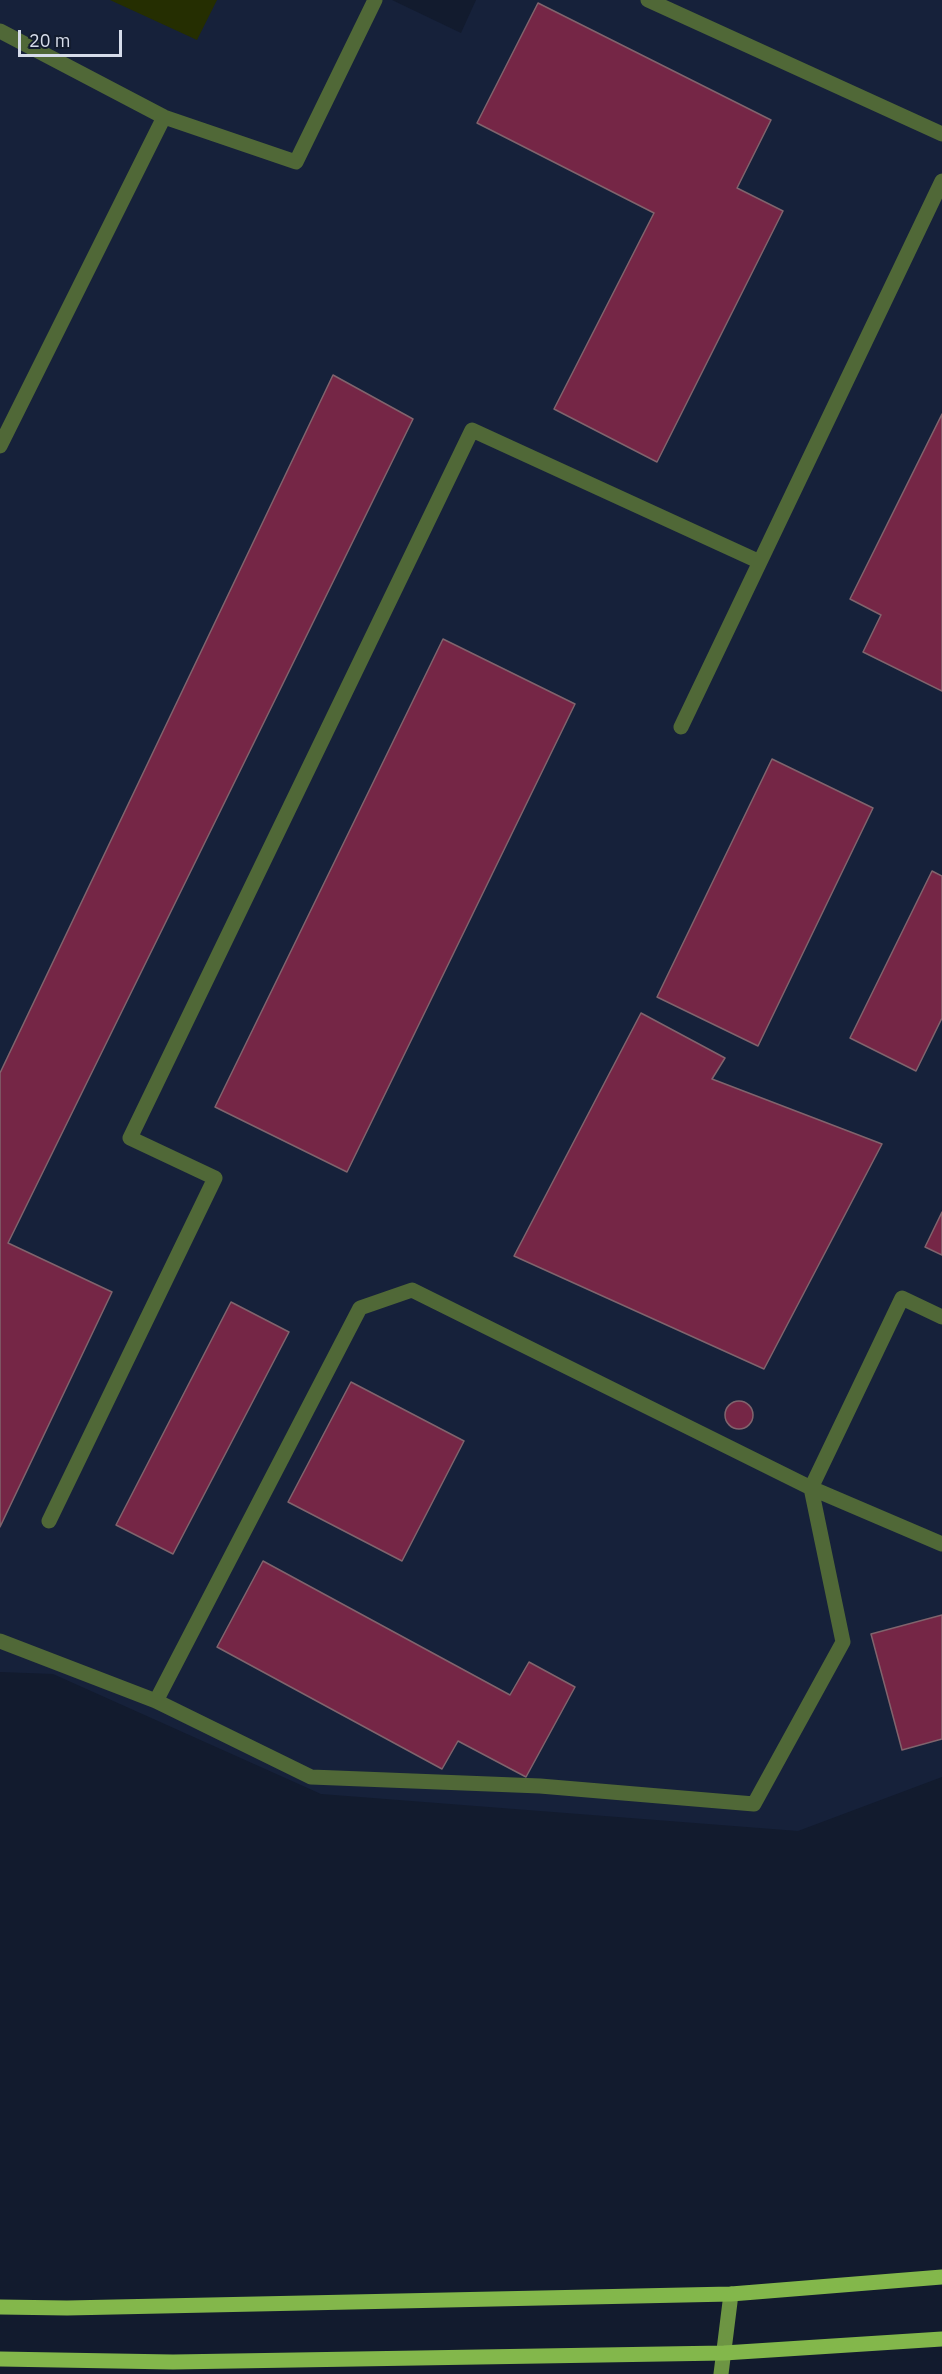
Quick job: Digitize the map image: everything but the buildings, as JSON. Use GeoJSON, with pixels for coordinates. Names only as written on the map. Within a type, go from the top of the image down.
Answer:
{"type":"FeatureCollection","features":[{"type":"Feature","properties":{"kind":"main road"},"geometry":{"type":"LineString","coordinates":[[0,2307],[79,2308],[731,2294],[942,2277]]}},
{"type":"Feature","properties":{"kind":"main road"},"geometry":{"type":"LineString","coordinates":[[0,2359],[173,2362],[724,2353],[942,2339]]}},
{"type":"Feature","properties":{"kind":"street"},"geometry":{"type":"LineString","coordinates":[[721,2374],[731,2294]]}},
{"type":"Feature","properties":{"kind":"lane"},"geometry":{"type":"LineString","coordinates":[[0,31],[164,117],[296,162],[375,0]]}},
{"type":"Feature","properties":{"kind":"lane"},"geometry":{"type":"LineString","coordinates":[[648,0],[942,134]]}},
{"type":"Feature","properties":{"kind":"lane"},"geometry":{"type":"LineString","coordinates":[[0,446],[164,117]]}},
{"type":"Feature","properties":{"kind":"lane"},"geometry":{"type":"LineString","coordinates":[[681,727],[942,181]]}},
{"type":"Feature","properties":{"kind":"lane"},"geometry":{"type":"LineString","coordinates":[[49,1521],[215,1178],[129,1138],[472,430],[760,562]]}},
{"type":"Feature","properties":{"kind":"lane"},"geometry":{"type":"LineString","coordinates":[[156,1701],[360,1308],[412,1290],[811,1488],[942,1544]]}},
{"type":"Feature","properties":{"kind":"lane"},"geometry":{"type":"LineString","coordinates":[[0,1641],[156,1701],[311,1777],[540,1786],[754,1804],[843,1642],[811,1488],[902,1298],[942,1317]]}},
{"type":"Feature","properties":{"kind":"shaded area"},"geometry":{"type":"Polygon","coordinates":[[[0,0],[392,0],[461,33],[476,0],[942,0],[942,1777],[798,1831],[321,1794],[53,1674],[0,1672],[0,0]]]}},
{"type":"Feature","properties":{"kind":"green space"},"geometry":{"type":"Polygon","coordinates":[[[110,0],[217,0],[197,40],[110,0]]]}}]}
